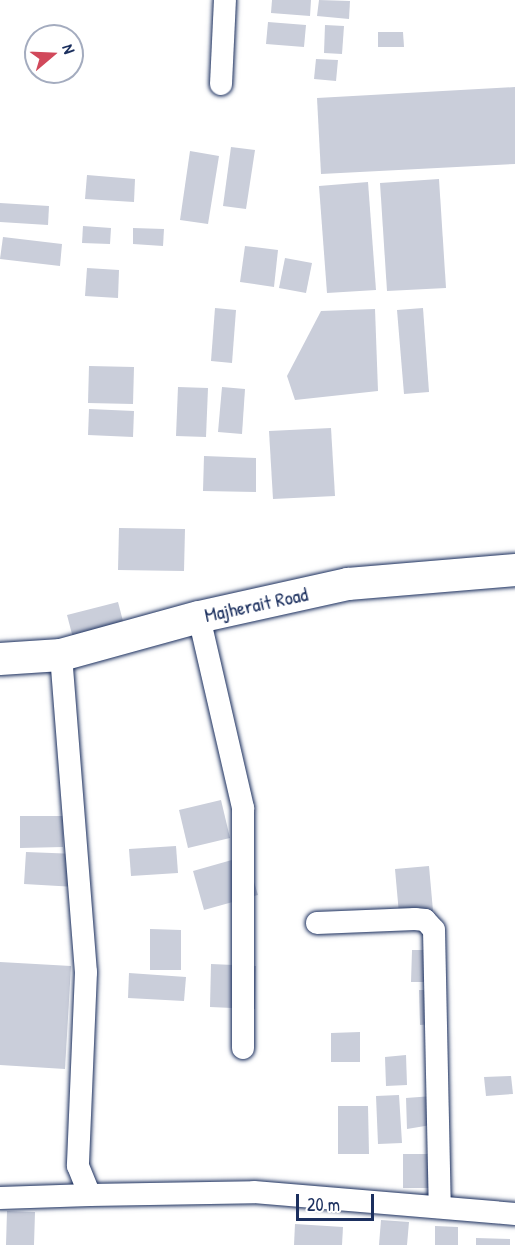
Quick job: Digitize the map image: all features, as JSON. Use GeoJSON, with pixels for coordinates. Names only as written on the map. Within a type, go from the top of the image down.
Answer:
{"type":"FeatureCollection","features":[{"type":"Feature","properties":{"kind":"street"},"geometry":{"type":"LineString","coordinates":[[221,84],[225,0]]}},
{"type":"Feature","properties":{"kind":"street","name":"Majherait Road"},"geometry":{"type":"LineString","coordinates":[[0,659],[61,656],[199,617],[348,584],[515,570]]}},
{"type":"Feature","properties":{"kind":"street"},"geometry":{"type":"LineString","coordinates":[[199,617],[243,808],[243,1048]]}},
{"type":"Feature","properties":{"kind":"street"},"geometry":{"type":"LineString","coordinates":[[61,656],[86,972],[78,1166],[90,1195]]}},
{"type":"Feature","properties":{"kind":"street"},"geometry":{"type":"LineString","coordinates":[[317,923],[415,919],[425,920],[434,930],[440,1207]]}},
{"type":"Feature","properties":{"kind":"street"},"geometry":{"type":"LineString","coordinates":[[0,1198],[254,1192],[515,1214]]}},
{"type":"Feature","properties":{"kind":"building"},"geometry":{"type":"Polygon","coordinates":[[[272,0],[311,0],[310,16],[271,13],[272,0]]]}},
{"type":"Feature","properties":{"kind":"building"},"geometry":{"type":"Polygon","coordinates":[[[319,0],[350,1],[349,19],[317,16],[319,0]]]}},
{"type":"Feature","properties":{"kind":"building"},"geometry":{"type":"Polygon","coordinates":[[[268,22],[306,25],[304,47],[266,44],[268,22]]]}},
{"type":"Feature","properties":{"kind":"building"},"geometry":{"type":"Polygon","coordinates":[[[325,25],[344,26],[342,54],[324,53],[325,25]]]}},
{"type":"Feature","properties":{"kind":"building"},"geometry":{"type":"Polygon","coordinates":[[[378,32],[403,32],[404,47],[378,47],[378,32]]]}},
{"type":"Feature","properties":{"kind":"building"},"geometry":{"type":"Polygon","coordinates":[[[316,59],[338,60],[336,81],[314,79],[316,59]]]}},
{"type":"Feature","properties":{"kind":"building"},"geometry":{"type":"Polygon","coordinates":[[[515,87],[515,164],[321,174],[317,98],[515,87]]]}},
{"type":"Feature","properties":{"kind":"building"},"geometry":{"type":"Polygon","coordinates":[[[231,147],[255,150],[246,209],[223,206],[231,147]]]}},
{"type":"Feature","properties":{"kind":"building"},"geometry":{"type":"Polygon","coordinates":[[[190,151],[219,156],[208,224],[180,220],[190,151]]]}},
{"type":"Feature","properties":{"kind":"building"},"geometry":{"type":"Polygon","coordinates":[[[87,175],[135,179],[134,202],[85,199],[87,175]]]}},
{"type":"Feature","properties":{"kind":"building"},"geometry":{"type":"Polygon","coordinates":[[[439,179],[446,288],[387,291],[380,183],[439,179]]]}},
{"type":"Feature","properties":{"kind":"building"},"geometry":{"type":"Polygon","coordinates":[[[368,182],[376,290],[327,293],[319,186],[368,182]]]}},
{"type":"Feature","properties":{"kind":"building"},"geometry":{"type":"Polygon","coordinates":[[[0,203],[49,206],[48,225],[0,222],[0,203]]]}},
{"type":"Feature","properties":{"kind":"building"},"geometry":{"type":"Polygon","coordinates":[[[83,226],[111,228],[110,244],[82,243],[83,226]]]}},
{"type":"Feature","properties":{"kind":"building"},"geometry":{"type":"Polygon","coordinates":[[[133,228],[164,229],[163,246],[133,244],[133,228]]]}},
{"type":"Feature","properties":{"kind":"building"},"geometry":{"type":"Polygon","coordinates":[[[3,237],[62,244],[60,266],[0,259],[3,237]]]}},
{"type":"Feature","properties":{"kind":"building"},"geometry":{"type":"Polygon","coordinates":[[[245,246],[278,250],[274,287],[240,282],[245,246]]]}},
{"type":"Feature","properties":{"kind":"building"},"geometry":{"type":"Polygon","coordinates":[[[285,258],[312,263],[306,293],[279,288],[285,258]]]}},
{"type":"Feature","properties":{"kind":"building"},"geometry":{"type":"Polygon","coordinates":[[[87,268],[119,270],[118,298],[85,296],[87,268]]]}},
{"type":"Feature","properties":{"kind":"building"},"geometry":{"type":"Polygon","coordinates":[[[215,308],[236,310],[232,363],[211,361],[215,308]]]}},
{"type":"Feature","properties":{"kind":"building"},"geometry":{"type":"Polygon","coordinates":[[[423,308],[429,392],[404,394],[397,310],[423,308]]]}},
{"type":"Feature","properties":{"kind":"building"},"geometry":{"type":"Polygon","coordinates":[[[375,309],[378,391],[295,400],[287,376],[321,311],[375,309]]]}},
{"type":"Feature","properties":{"kind":"building"},"geometry":{"type":"Polygon","coordinates":[[[89,366],[134,367],[133,404],[88,403],[89,366]]]}},
{"type":"Feature","properties":{"kind":"building"},"geometry":{"type":"Polygon","coordinates":[[[178,387],[208,388],[206,437],[176,436],[178,387]]]}},
{"type":"Feature","properties":{"kind":"building"},"geometry":{"type":"Polygon","coordinates":[[[222,387],[245,389],[242,434],[218,432],[222,387]]]}},
{"type":"Feature","properties":{"kind":"building"},"geometry":{"type":"Polygon","coordinates":[[[89,409],[134,411],[133,437],[88,435],[89,409]]]}},
{"type":"Feature","properties":{"kind":"building"},"geometry":{"type":"Polygon","coordinates":[[[331,428],[335,496],[273,499],[269,431],[331,428]]]}},
{"type":"Feature","properties":{"kind":"building"},"geometry":{"type":"Polygon","coordinates":[[[204,456],[256,458],[256,492],[203,491],[204,456]]]}},
{"type":"Feature","properties":{"kind":"building"},"geometry":{"type":"Polygon","coordinates":[[[119,528],[185,529],[184,571],[118,570],[119,528]]]}},
{"type":"Feature","properties":{"kind":"building"},"geometry":{"type":"Polygon","coordinates":[[[118,602],[124,625],[73,638],[67,615],[118,602]]]}},
{"type":"Feature","properties":{"kind":"building"},"geometry":{"type":"Polygon","coordinates":[[[221,800],[230,838],[188,848],[179,810],[221,800]]]}},
{"type":"Feature","properties":{"kind":"building"},"geometry":{"type":"Polygon","coordinates":[[[20,816],[63,816],[63,847],[20,848],[20,816]]]}},
{"type":"Feature","properties":{"kind":"building"},"geometry":{"type":"Polygon","coordinates":[[[176,846],[178,873],[131,876],[129,849],[176,846]]]}},
{"type":"Feature","properties":{"kind":"building"},"geometry":{"type":"Polygon","coordinates":[[[26,852],[77,854],[76,887],[24,884],[26,852]]]}},
{"type":"Feature","properties":{"kind":"building"},"geometry":{"type":"Polygon","coordinates":[[[246,856],[258,895],[204,910],[193,871],[246,856]]]}},
{"type":"Feature","properties":{"kind":"building"},"geometry":{"type":"Polygon","coordinates":[[[429,866],[433,911],[399,914],[395,869],[429,866]]]}},
{"type":"Feature","properties":{"kind":"building"},"geometry":{"type":"Polygon","coordinates":[[[150,929],[181,930],[181,970],[150,970],[150,929]]]}},
{"type":"Feature","properties":{"kind":"building"},"geometry":{"type":"Polygon","coordinates":[[[412,950],[428,950],[428,982],[411,982],[412,950]]]}},
{"type":"Feature","properties":{"kind":"building"},"geometry":{"type":"Polygon","coordinates":[[[0,962],[71,966],[65,1069],[0,1065],[0,962]]]}},
{"type":"Feature","properties":{"kind":"building"},"geometry":{"type":"Polygon","coordinates":[[[211,964],[256,966],[255,1009],[210,1007],[211,964]]]}},
{"type":"Feature","properties":{"kind":"building"},"geometry":{"type":"Polygon","coordinates":[[[129,973],[186,977],[184,1001],[128,998],[129,973]]]}},
{"type":"Feature","properties":{"kind":"building"},"geometry":{"type":"Polygon","coordinates":[[[419,990],[433,990],[433,1024],[420,1025],[419,990]]]}},
{"type":"Feature","properties":{"kind":"building"},"geometry":{"type":"Polygon","coordinates":[[[360,1032],[360,1062],[331,1062],[331,1033],[360,1032]]]}},
{"type":"Feature","properties":{"kind":"building"},"geometry":{"type":"Polygon","coordinates":[[[406,1055],[407,1085],[386,1086],[385,1057],[406,1055]]]}},
{"type":"Feature","properties":{"kind":"building"},"geometry":{"type":"Polygon","coordinates":[[[511,1076],[513,1094],[486,1096],[484,1077],[511,1076]]]}},
{"type":"Feature","properties":{"kind":"building"},"geometry":{"type":"Polygon","coordinates":[[[399,1095],[402,1143],[378,1144],[376,1096],[399,1095]]]}},
{"type":"Feature","properties":{"kind":"building"},"geometry":{"type":"Polygon","coordinates":[[[433,1096],[437,1124],[407,1129],[406,1098],[433,1096]]]}},
{"type":"Feature","properties":{"kind":"building"},"geometry":{"type":"Polygon","coordinates":[[[338,1106],[368,1106],[369,1154],[338,1154],[338,1106]]]}},
{"type":"Feature","properties":{"kind":"building"},"geometry":{"type":"Polygon","coordinates":[[[403,1154],[431,1154],[431,1188],[403,1188],[403,1154]]]}},
{"type":"Feature","properties":{"kind":"building"},"geometry":{"type":"Polygon","coordinates":[[[7,1211],[35,1212],[34,1245],[6,1245],[7,1211]]]}},
{"type":"Feature","properties":{"kind":"building"},"geometry":{"type":"Polygon","coordinates":[[[381,1220],[409,1222],[407,1245],[379,1245],[381,1220]]]}},
{"type":"Feature","properties":{"kind":"building"},"geometry":{"type":"Polygon","coordinates":[[[295,1224],[343,1227],[342,1245],[294,1245],[295,1224]]]}},
{"type":"Feature","properties":{"kind":"building"},"geometry":{"type":"Polygon","coordinates":[[[435,1226],[458,1227],[458,1245],[435,1245],[435,1226]]]}},
{"type":"Feature","properties":{"kind":"building"},"geometry":{"type":"Polygon","coordinates":[[[476,1238],[510,1239],[510,1245],[476,1245],[476,1238]]]}}]}
